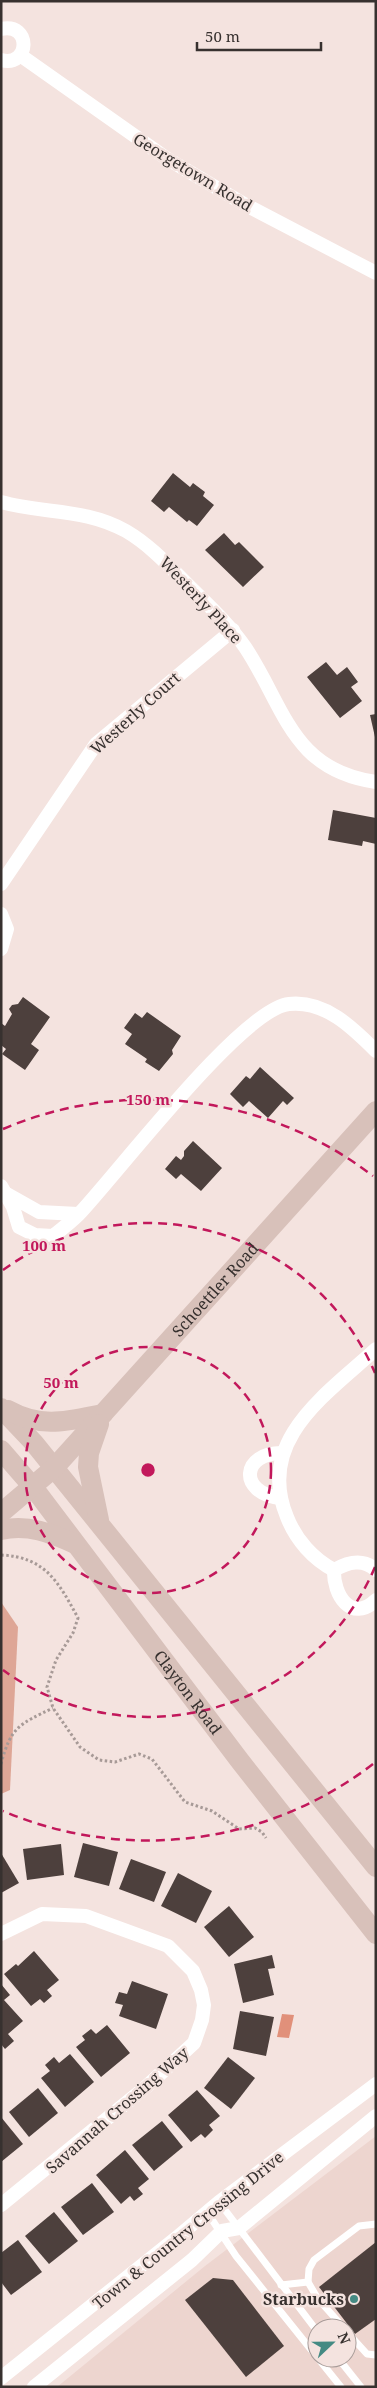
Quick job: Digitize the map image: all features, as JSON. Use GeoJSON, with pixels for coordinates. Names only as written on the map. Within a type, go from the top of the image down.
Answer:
{"type":"FeatureCollection","features":[{"type":"Feature","properties":{"kind":"main road","name":"Schoettler Road"},"geometry":{"type":"LineString","coordinates":[[1,1514],[54,1468],[376,1111]]}},
{"type":"Feature","properties":{"kind":"main road"},"geometry":{"type":"LineString","coordinates":[[1,1407],[24,1419],[47,1422],[62,1422],[103,1414]]}},
{"type":"Feature","properties":{"kind":"main road"},"geometry":{"type":"LineString","coordinates":[[1,1407],[100,1524],[376,1866]]}},
{"type":"Feature","properties":{"kind":"main road"},"geometry":{"type":"LineString","coordinates":[[100,1524],[88,1467],[89,1452],[103,1414]]}},
{"type":"Feature","properties":{"kind":"main road","name":"Clayton Road"},"geometry":{"type":"LineString","coordinates":[[1,1450],[33,1487],[240,1761],[376,1934]]}},
{"type":"Feature","properties":{"kind":"main road"},"geometry":{"type":"LineString","coordinates":[[1,1530],[24,1526],[52,1534],[76,1544]]}},
{"type":"Feature","properties":{"kind":"street"},"geometry":{"type":"LineString","coordinates":[[1,29],[12,29],[21,35],[24,45],[20,55],[11,61],[1,60]]}},
{"type":"Feature","properties":{"kind":"street","name":"Georgetown Road"},"geometry":{"type":"LineString","coordinates":[[20,55],[166,158],[244,204],[376,273]]}},
{"type":"Feature","properties":{"kind":"street","name":"Westerly Place"},"geometry":{"type":"LineString","coordinates":[[1,502],[17,506],[73,512],[98,518],[126,531],[152,549],[233,630],[259,670],[293,733],[302,745],[325,765],[344,774],[376,782]]}},
{"type":"Feature","properties":{"kind":"street","name":"Westerly Court"},"geometry":{"type":"LineString","coordinates":[[1,884],[96,744],[233,630]]}},
{"type":"Feature","properties":{"kind":"street"},"geometry":{"type":"LineString","coordinates":[[1,914],[8,930],[1,949]]}},
{"type":"Feature","properties":{"kind":"street"},"geometry":{"type":"LineString","coordinates":[[4,1190],[19,1226],[34,1236],[53,1236],[78,1214],[208,1067],[251,1024],[269,1012],[288,1004],[317,1007],[352,1027],[376,1051]]}},
{"type":"Feature","properties":{"kind":"street"},"geometry":{"type":"LineString","coordinates":[[4,1190],[39,1212],[78,1214]]}},
{"type":"Feature","properties":{"kind":"street"},"geometry":{"type":"LineString","coordinates":[[376,1349],[303,1416],[289,1436],[279,1469],[280,1498],[292,1530],[309,1552],[322,1564],[334,1570],[357,1562],[364,1562],[376,1570]]}},
{"type":"Feature","properties":{"kind":"street"},"geometry":{"type":"LineString","coordinates":[[280,1498],[259,1492],[254,1487],[250,1474],[251,1468],[260,1457],[272,1453],[283,1453]]}},
{"type":"Feature","properties":{"kind":"street"},"geometry":{"type":"LineString","coordinates":[[334,1570],[334,1581],[338,1596],[343,1602],[357,1608],[365,1607],[376,1600]]}},
{"type":"Feature","properties":{"kind":"street","name":"Savannah Crossing Way"},"geometry":{"type":"LineString","coordinates":[[1,1934],[42,1914],[86,1916],[168,1946],[194,1971],[201,1990],[204,2006],[202,2020],[194,2043],[147,2086],[1,2205]]}},
{"type":"Feature","properties":{"kind":"street","name":"Town & Country Crossing Drive"},"geometry":{"type":"LineString","coordinates":[[1,2378],[219,2202],[376,2084]]}},
{"type":"Feature","properties":{"kind":"street","name":"Town & Country Crossing Drive"},"geometry":{"type":"LineString","coordinates":[[34,2387],[192,2260],[222,2231],[239,2228],[376,2116]]}},
{"type":"Feature","properties":{"kind":"lane"},"geometry":{"type":"LineString","coordinates":[[219,2202],[250,2246],[307,2318]]}},
{"type":"Feature","properties":{"kind":"lane"},"geometry":{"type":"LineString","coordinates":[[207,2212],[222,2231],[236,2256],[341,2387]]}},
{"type":"Feature","properties":{"kind":"lane"},"geometry":{"type":"LineString","coordinates":[[335,2318],[318,2300],[308,2282],[309,2269],[314,2260],[359,2226],[376,2224]]}},
{"type":"Feature","properties":{"kind":"lane"},"geometry":{"type":"LineString","coordinates":[[281,2285],[308,2282]]}},
{"type":"Feature","properties":{"kind":"lane"},"geometry":{"type":"LineString","coordinates":[[357,2343],[367,2354],[376,2355]]}},
{"type":"Feature","properties":{"kind":"lane"},"geometry":{"type":"LineString","coordinates":[[346,2368],[361,2387]]}},
{"type":"Feature","properties":{"kind":"path"},"geometry":{"type":"LineString","coordinates":[[1,1556],[26,1558],[49,1572],[56,1579],[78,1618],[73,1633],[56,1660],[47,1688],[53,1708],[80,1747],[99,1760],[115,1762],[139,1754],[152,1759],[185,1802],[212,1811],[239,1829],[255,1828],[262,1832],[266,1838]]}},
{"type":"Feature","properties":{"kind":"path"},"geometry":{"type":"LineString","coordinates":[[1,1764],[8,1741],[16,1729],[53,1708]]}},
{"type":"Feature","properties":{"kind":"shaded area"},"geometry":{"type":"Polygon","coordinates":[[[1,1602],[18,1627],[10,1790],[1,1794],[1,1602]]]}},
{"type":"Feature","properties":{"kind":"shaded area"},"geometry":{"type":"Polygon","coordinates":[[[282,2014],[294,2015],[289,2038],[277,2037],[282,2014]]]}},
{"type":"Feature","properties":{"kind":"shaded area"},"geometry":{"type":"Polygon","coordinates":[[[376,2136],[376,2387],[57,2387],[205,2266],[376,2136]]]}},
{"type":"Feature","properties":{"kind":"building"},"geometry":{"type":"Polygon","coordinates":[[[173,473],[190,487],[193,483],[205,492],[203,496],[214,505],[197,526],[189,520],[187,522],[169,507],[164,512],[151,501],[173,473]]]}},
{"type":"Feature","properties":{"kind":"building"},"geometry":{"type":"Polygon","coordinates":[[[224,533],[235,545],[239,542],[264,567],[243,587],[205,550],[224,533]]]}},
{"type":"Feature","properties":{"kind":"building"},"geometry":{"type":"Polygon","coordinates":[[[326,662],[337,675],[347,667],[358,682],[351,687],[362,701],[340,718],[307,677],[326,662]]]}},
{"type":"Feature","properties":{"kind":"building"},"geometry":{"type":"Polygon","coordinates":[[[376,714],[376,736],[375,737],[370,715],[376,714]]]}},
{"type":"Feature","properties":{"kind":"building"},"geometry":{"type":"Polygon","coordinates":[[[333,810],[376,818],[376,844],[363,841],[362,846],[328,840],[333,810]]]}},
{"type":"Feature","properties":{"kind":"building"},"geometry":{"type":"Polygon","coordinates":[[[23,997],[50,1017],[31,1044],[39,1050],[25,1070],[2,1054],[6,1049],[1,1045],[1,1023],[5,1026],[12,1014],[9,1009],[12,1005],[18,1004],[23,997]]]}},
{"type":"Feature","properties":{"kind":"building"},"geometry":{"type":"Polygon","coordinates":[[[147,1012],[181,1036],[172,1050],[173,1054],[159,1071],[145,1062],[147,1059],[125,1044],[132,1034],[124,1028],[135,1013],[142,1018],[147,1012]]]}},
{"type":"Feature","properties":{"kind":"building"},"geometry":{"type":"Polygon","coordinates":[[[260,1067],[294,1098],[287,1105],[283,1101],[268,1118],[249,1101],[243,1107],[230,1094],[246,1076],[250,1079],[260,1067]]]}},
{"type":"Feature","properties":{"kind":"building"},"geometry":{"type":"Polygon","coordinates":[[[193,1141],[222,1168],[201,1191],[181,1174],[176,1179],[165,1169],[176,1156],[181,1160],[184,1156],[184,1151],[193,1141]]]}},
{"type":"Feature","properties":{"kind":"building"},"geometry":{"type":"Polygon","coordinates":[[[83,1843],[118,1852],[109,1886],[74,1877],[83,1843]]]}},
{"type":"Feature","properties":{"kind":"building"},"geometry":{"type":"Polygon","coordinates":[[[61,1844],[64,1875],[27,1880],[23,1849],[61,1844]]]}},
{"type":"Feature","properties":{"kind":"building"},"geometry":{"type":"Polygon","coordinates":[[[1,1853],[19,1883],[1,1893],[1,1853]]]}},
{"type":"Feature","properties":{"kind":"building"},"geometry":{"type":"Polygon","coordinates":[[[131,1859],[166,1872],[154,1902],[119,1889],[131,1859]]]}},
{"type":"Feature","properties":{"kind":"building"},"geometry":{"type":"Polygon","coordinates":[[[178,1873],[212,1891],[196,1923],[161,1906],[178,1873]]]}},
{"type":"Feature","properties":{"kind":"building"},"geometry":{"type":"Polygon","coordinates":[[[229,1906],[254,1937],[229,1957],[204,1927],[229,1906]]]}},
{"type":"Feature","properties":{"kind":"building"},"geometry":{"type":"Polygon","coordinates":[[[34,1951],[59,1980],[47,1990],[52,1996],[44,2003],[40,1999],[31,2006],[4,1974],[16,1964],[18,1966],[34,1951]]]}},
{"type":"Feature","properties":{"kind":"building"},"geometry":{"type":"Polygon","coordinates":[[[272,1955],[275,1968],[268,1969],[274,1995],[243,2003],[234,1964],[272,1955]]]}},
{"type":"Feature","properties":{"kind":"building"},"geometry":{"type":"Polygon","coordinates":[[[132,1981],[168,1994],[156,2029],[119,2016],[123,2005],[115,2003],[119,1992],[127,1994],[132,1981]]]}},
{"type":"Feature","properties":{"kind":"building"},"geometry":{"type":"Polygon","coordinates":[[[1,1984],[10,1995],[4,2000],[23,2021],[8,2034],[14,2041],[5,2049],[1,2044],[1,1984]]]}},
{"type":"Feature","properties":{"kind":"building"},"geometry":{"type":"Polygon","coordinates":[[[240,2011],[274,2017],[266,2056],[233,2049],[240,2011]]]}},
{"type":"Feature","properties":{"kind":"building"},"geometry":{"type":"Polygon","coordinates":[[[107,2025],[130,2053],[101,2077],[76,2047],[85,2040],[82,2036],[91,2029],[96,2034],[107,2025]]]}},
{"type":"Feature","properties":{"kind":"building"},"geometry":{"type":"Polygon","coordinates":[[[70,2054],[94,2082],[65,2107],[41,2078],[50,2071],[45,2065],[54,2057],[59,2063],[70,2054]]]}},
{"type":"Feature","properties":{"kind":"building"},"geometry":{"type":"Polygon","coordinates":[[[228,2057],[255,2078],[231,2109],[204,2088],[228,2057]]]}},
{"type":"Feature","properties":{"kind":"building"},"geometry":{"type":"Polygon","coordinates":[[[38,2088],[58,2113],[29,2137],[9,2112],[38,2088]]]}},
{"type":"Feature","properties":{"kind":"building"},"geometry":{"type":"Polygon","coordinates":[[[197,2090],[220,2116],[209,2125],[213,2130],[205,2138],[201,2134],[191,2142],[168,2115],[197,2090]]]}},
{"type":"Feature","properties":{"kind":"building"},"geometry":{"type":"Polygon","coordinates":[[[1,2117],[23,2144],[1,2162],[1,2117]]]}},
{"type":"Feature","properties":{"kind":"building"},"geometry":{"type":"Polygon","coordinates":[[[162,2121],[183,2147],[154,2171],[132,2145],[162,2121]]]}},
{"type":"Feature","properties":{"kind":"building"},"geometry":{"type":"Polygon","coordinates":[[[125,2150],[149,2179],[138,2188],[143,2194],[134,2201],[130,2196],[121,2204],[96,2175],[125,2150]]]}},
{"type":"Feature","properties":{"kind":"building"},"geometry":{"type":"Polygon","coordinates":[[[92,2183],[114,2212],[83,2235],[61,2207],[92,2183]]]}},
{"type":"Feature","properties":{"kind":"building"},"geometry":{"type":"Polygon","coordinates":[[[54,2212],[78,2241],[49,2264],[25,2236],[54,2212]]]}},
{"type":"Feature","properties":{"kind":"building"},"geometry":{"type":"Polygon","coordinates":[[[18,2240],[42,2272],[11,2295],[1,2282],[1,2253],[18,2240]]]}},
{"type":"Feature","properties":{"kind":"building"},"geometry":{"type":"Polygon","coordinates":[[[376,2242],[376,2319],[357,2333],[357,2318],[343,2318],[319,2287],[376,2242]]]}},
{"type":"Feature","properties":{"kind":"building"},"geometry":{"type":"Polygon","coordinates":[[[213,2278],[233,2280],[284,2346],[246,2377],[185,2300],[213,2278]]]}},
{"type":"Feature","properties":{"kind":"place","name":"Starbucks"},"geometry":{"type":"Point","coordinates":[354,2299]}}]}
